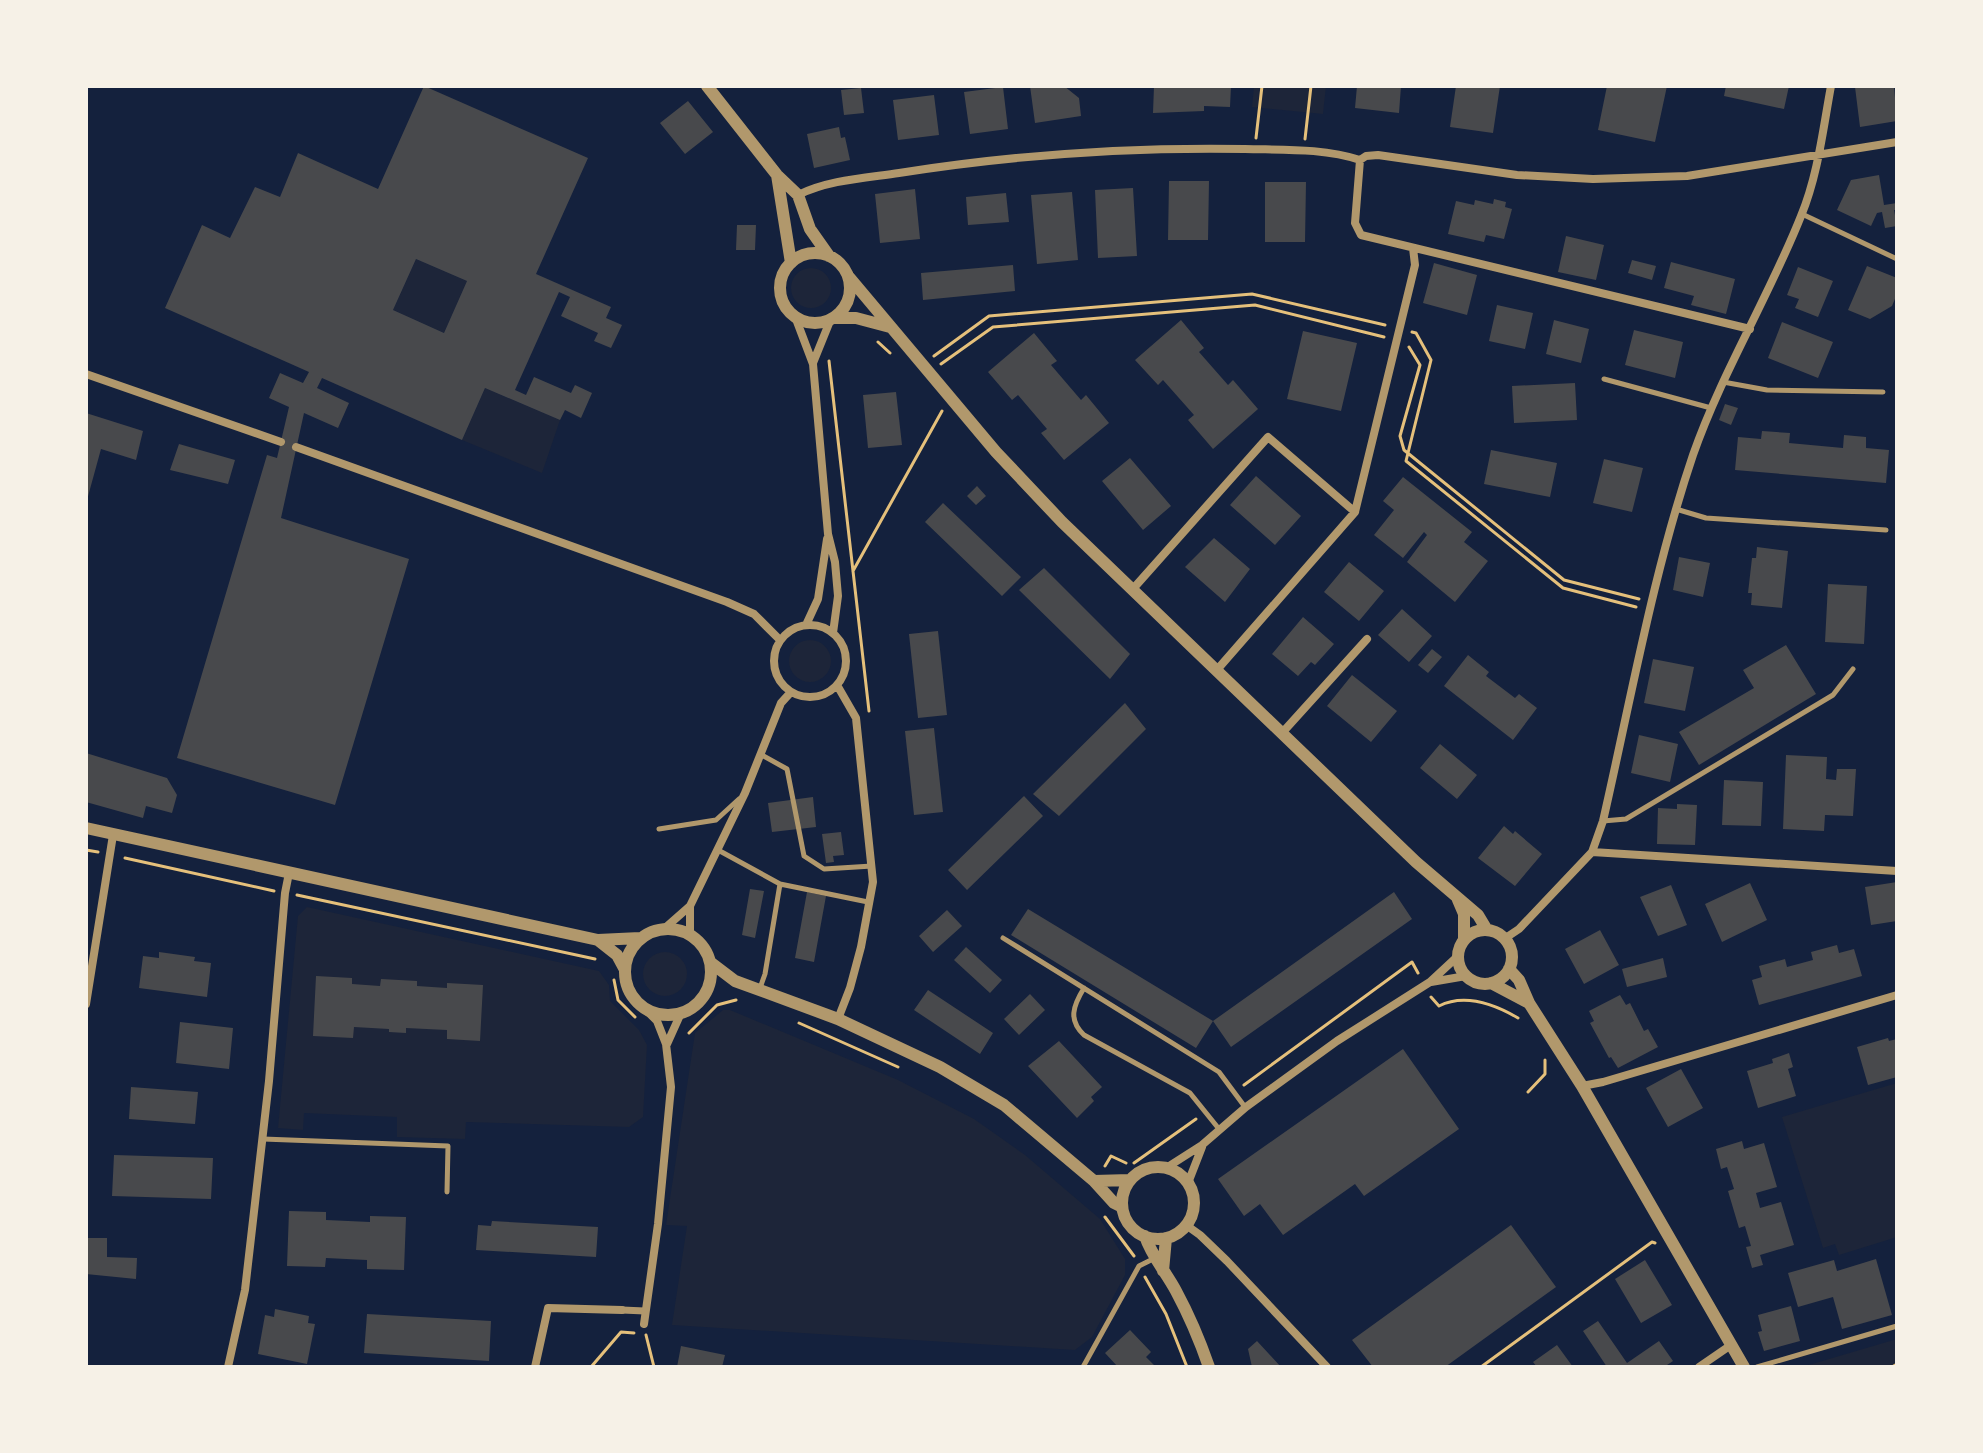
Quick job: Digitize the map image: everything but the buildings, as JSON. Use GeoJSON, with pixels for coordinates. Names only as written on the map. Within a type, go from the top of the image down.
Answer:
{"type":"FeatureCollection","features":[{"type":"Feature","properties":{"kind":"street"},"geometry":{"type":"LineString","coordinates":[[707,86],[777,175],[798,195],[810,229],[829,256],[844,268],[996,452],[1062,522],[1216,671],[1478,915],[1487,930],[1504,939],[1512,956],[1509,969],[1499,980],[1491,983],[1478,983],[1466,976],[1458,956]]}},
{"type":"Feature","properties":{"kind":"street"},"geometry":{"type":"LineString","coordinates":[[1504,939],[1519,929],[1592,852],[1603,821],[1676,509],[1711,408],[1802,214],[1818,155],[1831,86]]}},
{"type":"Feature","properties":{"kind":"street"},"geometry":{"type":"LineString","coordinates":[[798,195],[830,184],[956,164],[1109,151],[1178,148],[1303,150],[1360,160],[1378,155],[1517,175],[1593,179],[1687,176],[1897,142]]}},
{"type":"Feature","properties":{"kind":"street"},"geometry":{"type":"LineString","coordinates":[[1360,160],[1355,223],[1361,235],[1750,329]]}},
{"type":"Feature","properties":{"kind":"street"},"geometry":{"type":"LineString","coordinates":[[777,175],[791,263]]}},
{"type":"Feature","properties":{"kind":"street"},"geometry":{"type":"LineString","coordinates":[[1216,671],[1355,512],[1415,265],[1413,248]]}},
{"type":"Feature","properties":{"kind":"street"},"geometry":{"type":"LineString","coordinates":[[829,256],[809,253],[791,263],[784,272],[780,295],[784,306],[796,319],[813,364],[828,534],[835,562],[838,596],[833,633]]}},
{"type":"Feature","properties":{"kind":"street"},"geometry":{"type":"LineString","coordinates":[[813,364],[832,320],[849,300],[849,277]]}},
{"type":"Feature","properties":{"kind":"street"},"geometry":{"type":"LineString","coordinates":[[796,319],[812,324],[856,318],[891,328]]}},
{"type":"Feature","properties":{"kind":"street"},"geometry":{"type":"LineString","coordinates":[[86,374],[281,442]]}},
{"type":"Feature","properties":{"kind":"street"},"geometry":{"type":"LineString","coordinates":[[1132,590],[1268,437],[1355,512]]}},
{"type":"Feature","properties":{"kind":"street"},"geometry":{"type":"LineString","coordinates":[[296,447],[727,602],[754,614],[780,640]]}},
{"type":"Feature","properties":{"kind":"street"},"geometry":{"type":"LineString","coordinates":[[806,625],[818,599],[828,534]]}},
{"type":"Feature","properties":{"kind":"street"},"geometry":{"type":"LineString","coordinates":[[806,625],[825,628],[833,633],[845,652],[843,675],[837,685],[810,697],[791,692],[776,674],[773,662],[780,640],[796,627],[806,625]]}},
{"type":"Feature","properties":{"kind":"street"},"geometry":{"type":"LineString","coordinates":[[1282,733],[1367,639]]}},
{"type":"Feature","properties":{"kind":"street"},"geometry":{"type":"LineString","coordinates":[[837,685],[856,718],[872,866],[869,902],[850,988],[838,1019]]}},
{"type":"Feature","properties":{"kind":"street"},"geometry":{"type":"LineString","coordinates":[[86,828],[598,940],[640,938],[665,928],[690,906],[745,793],[781,703],[791,692]]}},
{"type":"Feature","properties":{"kind":"street"},"geometry":{"type":"LineString","coordinates":[[86,1004],[113,835]]}},
{"type":"Feature","properties":{"kind":"street"},"geometry":{"type":"LineString","coordinates":[[1592,852],[1897,871]]}},
{"type":"Feature","properties":{"kind":"street"},"geometry":{"type":"LineString","coordinates":[[228,1367],[245,1290],[289,873]]}},
{"type":"Feature","properties":{"kind":"street"},"geometry":{"type":"LineString","coordinates":[[1166,1168],[1202,1145],[1246,1107],[1337,1041],[1430,982],[1458,956],[1464,940],[1464,914],[1457,898]]}},
{"type":"Feature","properties":{"kind":"street"},"geometry":{"type":"LineString","coordinates":[[690,906],[690,935]]}},
{"type":"Feature","properties":{"kind":"street"},"geometry":{"type":"LineString","coordinates":[[665,928],[690,935],[699,942],[710,962],[735,981],[838,1019],[940,1067],[1004,1105],[1122,1207]]}},
{"type":"Feature","properties":{"kind":"street"},"geometry":{"type":"LineString","coordinates":[[1464,940],[1478,931],[1487,930]]}},
{"type":"Feature","properties":{"kind":"street"},"geometry":{"type":"LineString","coordinates":[[618,970],[640,938]]}},
{"type":"Feature","properties":{"kind":"street"},"geometry":{"type":"LineString","coordinates":[[598,940],[617,955],[618,970],[631,996],[642,1015],[657,1021],[666,1044],[671,1087],[658,1224],[644,1324]]}},
{"type":"Feature","properties":{"kind":"street"},"geometry":{"type":"LineString","coordinates":[[642,1015],[669,1016],[699,1003],[710,984],[710,962]]}},
{"type":"Feature","properties":{"kind":"street"},"geometry":{"type":"LineString","coordinates":[[1509,969],[1519,980],[1529,1003],[1582,1086],[1744,1367]]}},
{"type":"Feature","properties":{"kind":"street"},"geometry":{"type":"LineString","coordinates":[[1430,982],[1466,976]]}},
{"type":"Feature","properties":{"kind":"street"},"geometry":{"type":"LineString","coordinates":[[705,995],[716,986],[735,981]]}},
{"type":"Feature","properties":{"kind":"street"},"geometry":{"type":"LineString","coordinates":[[1491,983],[1529,1003]]}},
{"type":"Feature","properties":{"kind":"street"},"geometry":{"type":"LineString","coordinates":[[1582,1086],[1897,995]]}},
{"type":"Feature","properties":{"kind":"street"},"geometry":{"type":"LineString","coordinates":[[666,1044],[681,1013]]}},
{"type":"Feature","properties":{"kind":"street"},"geometry":{"type":"LineString","coordinates":[[1188,1183],[1202,1145]]}},
{"type":"Feature","properties":{"kind":"street"},"geometry":{"type":"LineString","coordinates":[[1166,1168],[1175,1171],[1188,1183],[1194,1201],[1193,1210],[1186,1225],[1177,1233],[1166,1238],[1145,1236],[1132,1227],[1122,1207],[1124,1192],[1130,1180],[1147,1169],[1166,1168]]}},
{"type":"Feature","properties":{"kind":"street"},"geometry":{"type":"LineString","coordinates":[[1094,1181],[1130,1180]]}},
{"type":"Feature","properties":{"kind":"street"},"geometry":{"type":"LineString","coordinates":[[1186,1225],[1227,1261],[1327,1367]]}},
{"type":"Feature","properties":{"kind":"street"},"geometry":{"type":"LineString","coordinates":[[1145,1236],[1154,1259],[1175,1289],[1209,1367]]}},
{"type":"Feature","properties":{"kind":"street"},"geometry":{"type":"LineString","coordinates":[[1163,1271],[1166,1238]]}},
{"type":"Feature","properties":{"kind":"street"},"geometry":{"type":"LineString","coordinates":[[535,1367],[548,1308],[645,1311]]}},
{"type":"Feature","properties":{"kind":"street"},"geometry":{"type":"LineString","coordinates":[[1699,1367],[1731,1345]]}},
{"type":"Feature","properties":{"kind":"lane"},"geometry":{"type":"LineString","coordinates":[[1802,214],[1897,259]]}},
{"type":"Feature","properties":{"kind":"lane"},"geometry":{"type":"LineString","coordinates":[[1604,379],[1711,408]]}},
{"type":"Feature","properties":{"kind":"lane"},"geometry":{"type":"LineString","coordinates":[[1723,382],[1767,390],[1883,392]]}},
{"type":"Feature","properties":{"kind":"lane"},"geometry":{"type":"LineString","coordinates":[[1676,509],[1706,518],[1886,530]]}},
{"type":"Feature","properties":{"kind":"lane"},"geometry":{"type":"LineString","coordinates":[[1603,821],[1626,819],[1820,703],[1833,695],[1853,669]]}},
{"type":"Feature","properties":{"kind":"lane"},"geometry":{"type":"LineString","coordinates":[[759,753],[787,769],[804,856],[824,869],[872,866]]}},
{"type":"Feature","properties":{"kind":"lane"},"geometry":{"type":"LineString","coordinates":[[659,829],[716,820],[745,793]]}},
{"type":"Feature","properties":{"kind":"lane"},"geometry":{"type":"LineString","coordinates":[[717,850],[780,884],[869,902]]}},
{"type":"Feature","properties":{"kind":"lane"},"geometry":{"type":"LineString","coordinates":[[760,988],[780,884]]}},
{"type":"Feature","properties":{"kind":"lane"},"geometry":{"type":"LineString","coordinates":[[1003,938],[1219,1072],[1246,1107]]}},
{"type":"Feature","properties":{"kind":"lane"},"geometry":{"type":"LineString","coordinates":[[1084,988],[1073,1011],[1076,1027],[1084,1035],[1190,1093],[1220,1129]]}},
{"type":"Feature","properties":{"kind":"lane"},"geometry":{"type":"LineString","coordinates":[[263,1139],[448,1146],[447,1192]]}},
{"type":"Feature","properties":{"kind":"lane"},"geometry":{"type":"LineString","coordinates":[[1083,1367],[1139,1266],[1154,1259]]}},
{"type":"Feature","properties":{"kind":"lane"},"geometry":{"type":"LineString","coordinates":[[1757,1367],[1897,1326]]}},
{"type":"Feature","properties":{"kind":"path"},"geometry":{"type":"LineString","coordinates":[[1254,149],[1262,86]]}},
{"type":"Feature","properties":{"kind":"path"},"geometry":{"type":"LineString","coordinates":[[1303,150],[1311,86]]}},
{"type":"Feature","properties":{"kind":"path"},"geometry":{"type":"LineString","coordinates":[[936,354],[989,316],[1252,294],[1390,327]]}},
{"type":"Feature","properties":{"kind":"path"},"geometry":{"type":"LineString","coordinates":[[941,365],[993,327],[1255,305],[1388,338]]}},
{"type":"Feature","properties":{"kind":"path"},"geometry":{"type":"LineString","coordinates":[[1413,332],[1431,360],[1406,461],[1563,588],[1652,606]]}},
{"type":"Feature","properties":{"kind":"path"},"geometry":{"type":"LineString","coordinates":[[871,335],[890,353]]}},
{"type":"Feature","properties":{"kind":"path"},"geometry":{"type":"LineString","coordinates":[[1407,344],[1420,365],[1400,436],[1404,450],[1564,580],[1652,606]]}},
{"type":"Feature","properties":{"kind":"path"},"geometry":{"type":"LineString","coordinates":[[829,355],[869,710]]}},
{"type":"Feature","properties":{"kind":"path"},"geometry":{"type":"LineString","coordinates":[[853,571],[950,398]]}},
{"type":"Feature","properties":{"kind":"path"},"geometry":{"type":"LineString","coordinates":[[86,850],[605,962]]}},
{"type":"Feature","properties":{"kind":"path"},"geometry":{"type":"LineString","coordinates":[[1234,1092],[1412,962]]}},
{"type":"Feature","properties":{"kind":"path"},"geometry":{"type":"LineString","coordinates":[[618,970],[618,1000],[642,1015]]}},
{"type":"Feature","properties":{"kind":"path"},"geometry":{"type":"LineString","coordinates":[[1429,995],[1439,1006],[1463,999],[1478,1004],[1488,1003],[1522,1020]]}},
{"type":"Feature","properties":{"kind":"path"},"geometry":{"type":"LineString","coordinates":[[686,1038],[692,1027],[717,1005],[731,999],[741,1001]]}},
{"type":"Feature","properties":{"kind":"path"},"geometry":{"type":"LineString","coordinates":[[787,1018],[908,1071]]}},
{"type":"Feature","properties":{"kind":"path"},"geometry":{"type":"LineString","coordinates":[[1528,1092],[1545,1074],[1544,1056]]}},
{"type":"Feature","properties":{"kind":"path"},"geometry":{"type":"LineString","coordinates":[[1111,1156],[1124,1163],[1135,1163],[1205,1113]]}},
{"type":"Feature","properties":{"kind":"path"},"geometry":{"type":"LineString","coordinates":[[1103,1215],[1128,1245],[1166,1314],[1187,1367]]}},
{"type":"Feature","properties":{"kind":"path"},"geometry":{"type":"LineString","coordinates":[[1481,1367],[1652,1242],[1662,1246]]}},
{"type":"Feature","properties":{"kind":"path"},"geometry":{"type":"LineString","coordinates":[[591,1367],[621,1332],[645,1333],[654,1367]]}},
{"type":"Feature","properties":{"kind":"path"},"geometry":{"type":"LineString","coordinates":[[1892,1367],[1897,1364]]}},
{"type":"Feature","properties":{"kind":"shaded area"},"geometry":{"type":"Polygon","coordinates":[[[1254,86],[1326,86],[1323,114],[1252,107],[1254,86]]]}},
{"type":"Feature","properties":{"kind":"shaded area"},"geometry":{"type":"Polygon","coordinates":[[[416,259],[467,281],[444,333],[393,310],[416,259]]]}},
{"type":"Feature","properties":{"kind":"shaded area"},"geometry":{"type":"Polygon","coordinates":[[[811,268],[825,274],[831,288],[825,302],[811,308],[797,302],[791,288],[797,274],[811,268]]]}},
{"type":"Feature","properties":{"kind":"shaded area"},"geometry":{"type":"Polygon","coordinates":[[[485,388],[560,420],[542,473],[462,440],[485,388]]]}},
{"type":"Feature","properties":{"kind":"shaded area"},"geometry":{"type":"Polygon","coordinates":[[[810,640],[825,646],[831,661],[825,676],[810,682],[795,676],[789,661],[795,646],[810,640]]]}},
{"type":"Feature","properties":{"kind":"shaded area"},"geometry":{"type":"Polygon","coordinates":[[[307,907],[599,971],[609,985],[610,1001],[639,1030],[647,1045],[643,1117],[629,1127],[466,1122],[465,1139],[397,1137],[397,1117],[304,1113],[303,1130],[278,1128],[298,916],[307,907]]]}},
{"type":"Feature","properties":{"kind":"shaded area"},"geometry":{"type":"Polygon","coordinates":[[[665,952],[681,958],[687,974],[681,990],[665,996],[649,990],[643,974],[649,958],[665,952]]]}},
{"type":"Feature","properties":{"kind":"shaded area"},"geometry":{"type":"Polygon","coordinates":[[[723,1010],[730,1010],[898,1080],[974,1119],[1025,1155],[1100,1219],[1125,1259],[1125,1275],[1092,1337],[1075,1350],[672,1325],[687,1226],[666,1225],[695,1033],[723,1010]]]}},
{"type":"Feature","properties":{"kind":"shaded area"},"geometry":{"type":"Polygon","coordinates":[[[1897,1083],[1897,1237],[1839,1255],[1835,1244],[1823,1248],[1782,1117],[1897,1083]]]}},
{"type":"Feature","properties":{"kind":"shaded area"},"geometry":{"type":"Polygon","coordinates":[[[1897,1339],[1897,1367],[1802,1367],[1897,1339]]]}}]}
